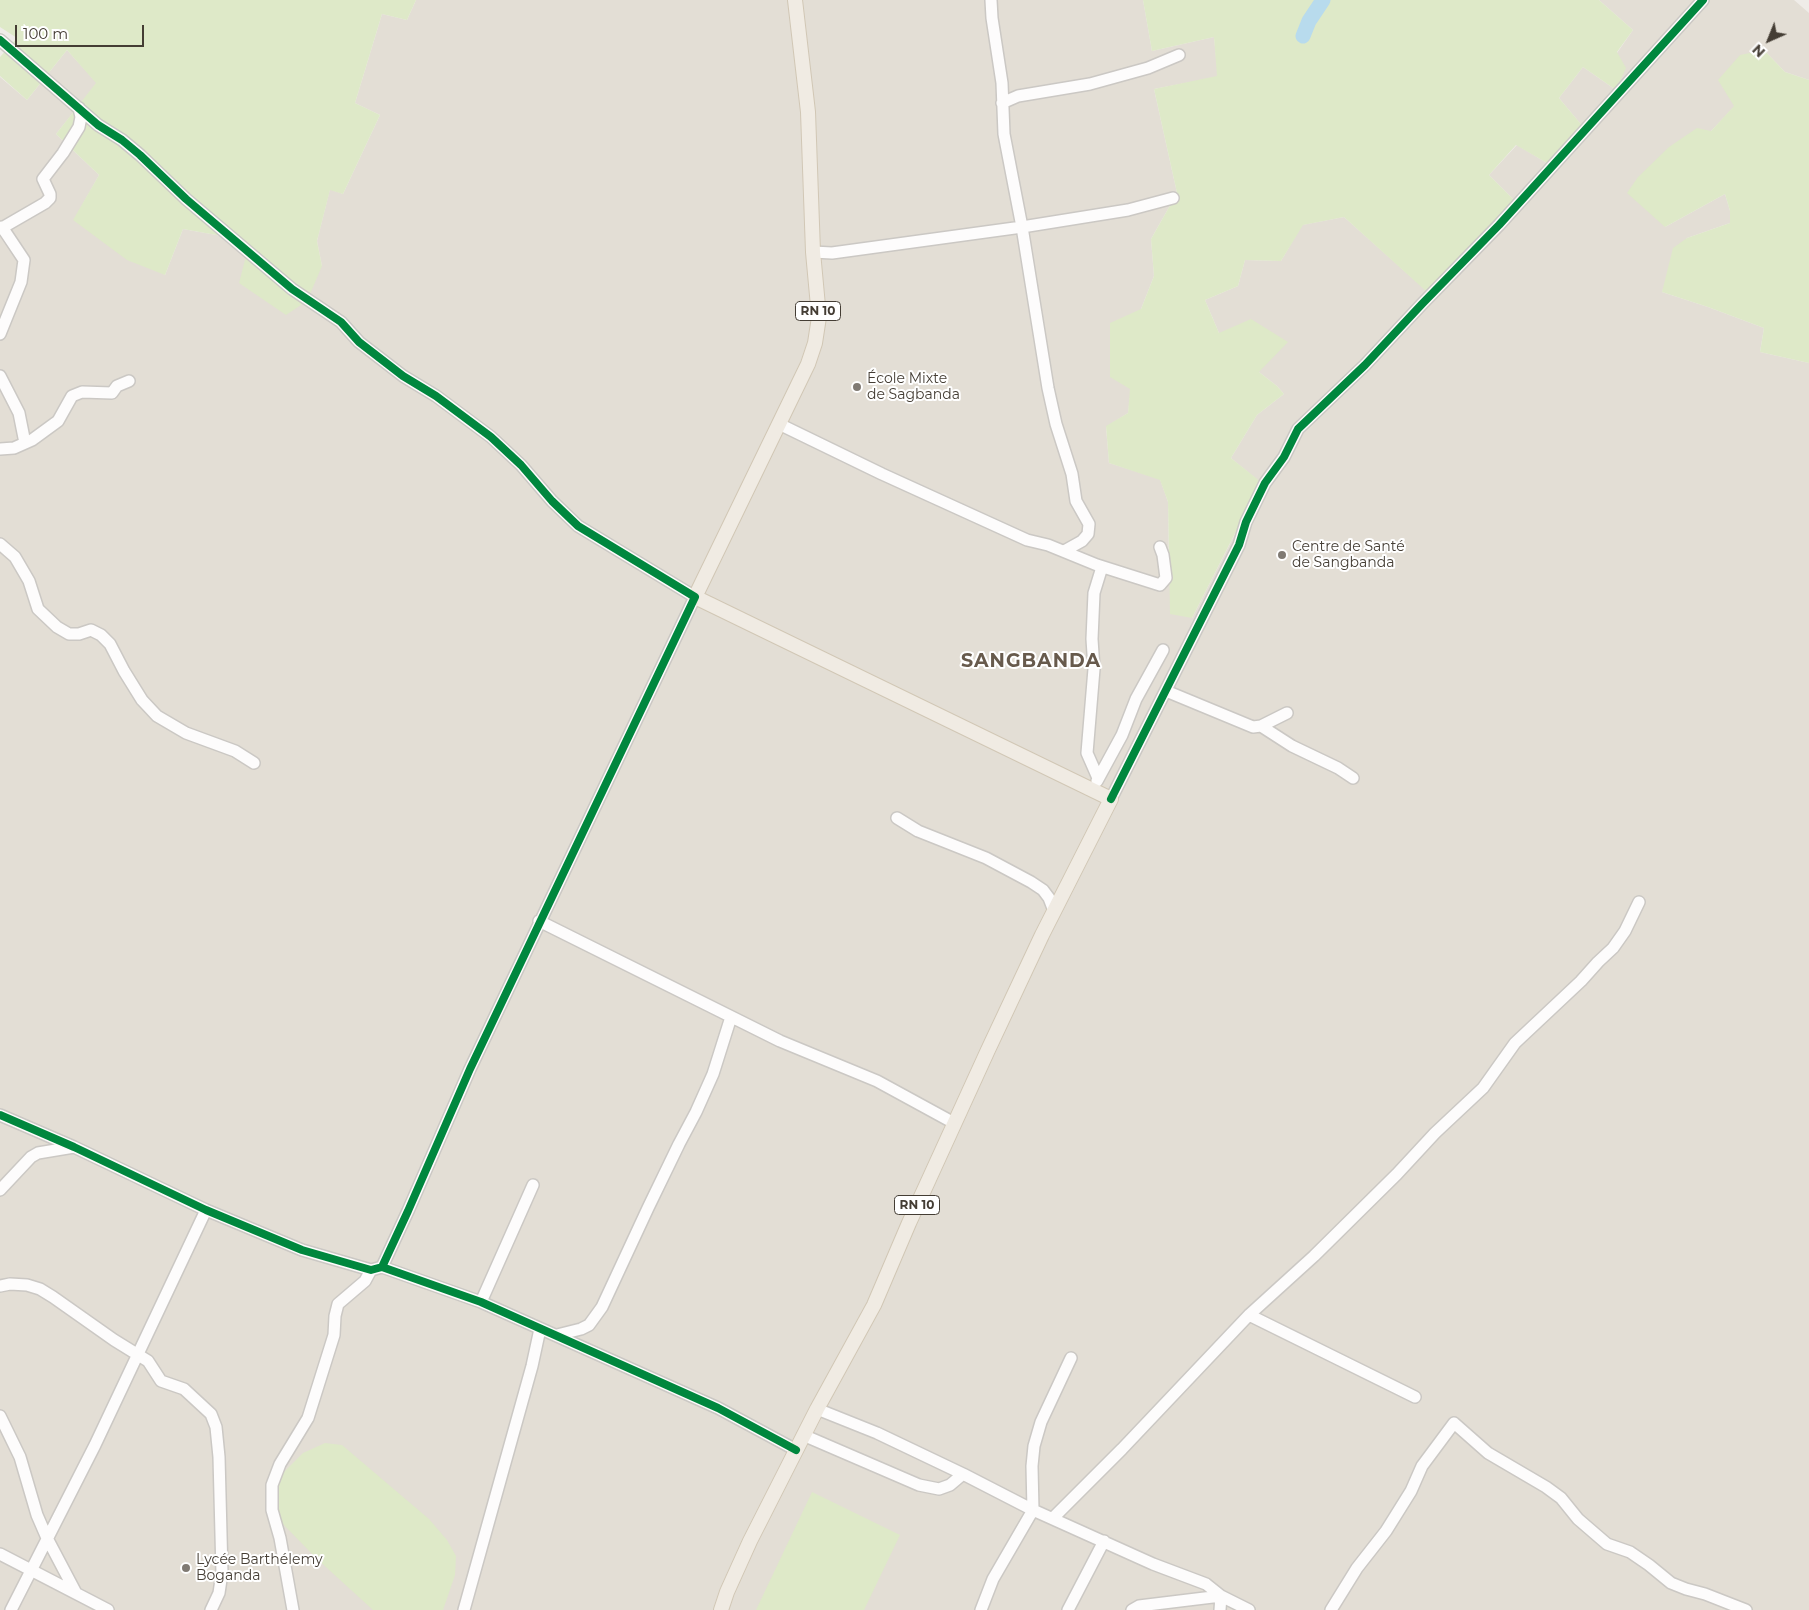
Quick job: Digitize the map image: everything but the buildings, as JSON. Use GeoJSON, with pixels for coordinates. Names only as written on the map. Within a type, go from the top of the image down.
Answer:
{"type":"FeatureCollection","features":[{"type":"Feature","properties":{"kind":"main road","name":"RN 10"},"geometry":{"type":"LineString","coordinates":[[695,597],[808,364],[815,343],[819,317],[813,252],[808,112],[794,0]]}},
{"type":"Feature","properties":{"kind":"main road"},"geometry":{"type":"LineString","coordinates":[[695,597],[1095,784],[1111,799]]}},
{"type":"Feature","properties":{"kind":"main road","name":"RN 10"},"geometry":{"type":"LineString","coordinates":[[721,1610],[750,1541],[803,1435],[874,1305],[954,1123],[1054,911],[1111,799]]}},
{"type":"Feature","properties":{"kind":"street"},"geometry":{"type":"LineString","coordinates":[[991,0],[1002,83],[1004,134],[1022,227],[1048,388],[1056,424],[1072,474],[1076,501],[1090,524],[1088,534],[1082,541],[1064,551]]}},
{"type":"Feature","properties":{"kind":"street"},"geometry":{"type":"LineString","coordinates":[[1111,799],[1239,545],[1246,522],[1265,483],[1284,457],[1298,429],[1365,366],[1499,225],[1703,0]]}},
{"type":"Feature","properties":{"kind":"street"},"geometry":{"type":"LineString","coordinates":[[0,40],[98,125],[122,140],[140,155],[186,199],[292,289],[341,322],[359,342],[403,376],[436,396],[491,437],[521,465],[552,501],[578,526],[695,597],[539,921],[470,1069],[408,1212],[376,1268],[365,1281],[338,1304],[334,1316],[334,1335],[308,1418],[280,1464],[272,1485],[272,1510],[280,1538],[293,1610]]}},
{"type":"Feature","properties":{"kind":"street"},"geometry":{"type":"LineString","coordinates":[[1002,103],[1018,96],[1090,84],[1148,68],[1179,55]]}},
{"type":"Feature","properties":{"kind":"street"},"geometry":{"type":"LineString","coordinates":[[0,334],[20,282],[24,260],[1,228],[45,203],[50,198],[50,194],[42,179],[63,153],[79,127],[81,117],[79,108]]}},
{"type":"Feature","properties":{"kind":"street"},"geometry":{"type":"LineString","coordinates":[[813,252],[832,253],[1022,227],[1128,210],[1173,198]]}},
{"type":"Feature","properties":{"kind":"street"},"geometry":{"type":"LineString","coordinates":[[0,376],[19,413],[25,443]]}},
{"type":"Feature","properties":{"kind":"street"},"geometry":{"type":"LineString","coordinates":[[0,449],[14,448],[32,440],[58,421],[72,396],[82,392],[112,393],[118,386],[129,381]]}},
{"type":"Feature","properties":{"kind":"street"},"geometry":{"type":"LineString","coordinates":[[779,424],[882,474],[1028,540],[1048,545],[1102,567],[1160,585],[1166,578],[1160,547]]}},
{"type":"Feature","properties":{"kind":"street"},"geometry":{"type":"LineString","coordinates":[[0,544],[16,557],[30,581],[38,609],[57,627],[68,634],[79,634],[91,630],[101,635],[110,644],[142,700],[157,716],[186,733],[235,751],[254,763]]}},
{"type":"Feature","properties":{"kind":"street"},"geometry":{"type":"LineString","coordinates":[[1095,784],[1087,753],[1094,669],[1092,639],[1094,593],[1102,567]]}},
{"type":"Feature","properties":{"kind":"street"},"geometry":{"type":"LineString","coordinates":[[1095,784],[1122,735],[1136,699],[1163,650]]}},
{"type":"Feature","properties":{"kind":"street"},"geometry":{"type":"LineString","coordinates":[[1166,691],[1246,724],[1260,726],[1292,746],[1338,768],[1353,778]]}},
{"type":"Feature","properties":{"kind":"street"},"geometry":{"type":"LineString","coordinates":[[1260,726],[1286,713]]}},
{"type":"Feature","properties":{"kind":"street"},"geometry":{"type":"LineString","coordinates":[[897,818],[918,831],[986,858],[1031,882],[1043,890],[1049,898],[1054,911]]}},
{"type":"Feature","properties":{"kind":"street"},"geometry":{"type":"LineString","coordinates":[[1054,1518],[1249,1315],[1314,1256],[1398,1174],[1435,1133],[1483,1088],[1515,1043],[1558,1004],[1613,948],[1625,931],[1640,902]]}},
{"type":"Feature","properties":{"kind":"street"},"geometry":{"type":"LineString","coordinates":[[539,921],[780,1041],[876,1081],[954,1123]]}},
{"type":"Feature","properties":{"kind":"street"},"geometry":{"type":"LineString","coordinates":[[558,1335],[589,1325],[602,1307],[713,1074],[731,1016]]}},
{"type":"Feature","properties":{"kind":"street"},"geometry":{"type":"LineString","coordinates":[[0,1115],[74,1147],[206,1210],[302,1250],[376,1268],[481,1302],[718,1408],[796,1450]]}},
{"type":"Feature","properties":{"kind":"street"},"geometry":{"type":"LineString","coordinates":[[0,1190],[31,1157],[38,1153],[74,1147]]}},
{"type":"Feature","properties":{"kind":"street"},"geometry":{"type":"LineString","coordinates":[[481,1302],[533,1185]]}},
{"type":"Feature","properties":{"kind":"street"},"geometry":{"type":"LineString","coordinates":[[11,1610],[95,1445],[206,1210]]}},
{"type":"Feature","properties":{"kind":"street"},"geometry":{"type":"LineString","coordinates":[[0,1286],[10,1284],[27,1285],[40,1289],[148,1361],[160,1381],[184,1389],[211,1414],[216,1427],[219,1457],[222,1573],[219,1593],[211,1610]]}},
{"type":"Feature","properties":{"kind":"street"},"geometry":{"type":"LineString","coordinates":[[1249,1315],[1415,1397]]}},
{"type":"Feature","properties":{"kind":"street"},"geometry":{"type":"LineString","coordinates":[[464,1610],[532,1366],[540,1329]]}},
{"type":"Feature","properties":{"kind":"street"},"geometry":{"type":"LineString","coordinates":[[981,1610],[993,1579],[1033,1510],[1032,1466],[1034,1446],[1041,1422],[1071,1358]]}},
{"type":"Feature","properties":{"kind":"street"},"geometry":{"type":"LineString","coordinates":[[817,1409],[877,1434],[963,1474],[1033,1510],[1153,1564],[1206,1584],[1221,1596],[1249,1610]]}},
{"type":"Feature","properties":{"kind":"street"},"geometry":{"type":"LineString","coordinates":[[0,1416],[20,1457],[37,1515],[76,1593]]}},
{"type":"Feature","properties":{"kind":"street"},"geometry":{"type":"LineString","coordinates":[[1331,1610],[1357,1568],[1386,1531],[1411,1491],[1422,1466],[1454,1423],[1488,1453],[1546,1486],[1561,1498],[1578,1518],[1607,1544],[1630,1552],[1672,1583],[1746,1610]]}},
{"type":"Feature","properties":{"kind":"street"},"geometry":{"type":"LineString","coordinates":[[803,1435],[919,1485],[939,1489],[950,1486],[963,1474]]}},
{"type":"Feature","properties":{"kind":"street"},"geometry":{"type":"LineString","coordinates":[[1068,1610],[1104,1541]]}},
{"type":"Feature","properties":{"kind":"street"},"geometry":{"type":"LineString","coordinates":[[0,1554],[108,1610]]}},
{"type":"Feature","properties":{"kind":"street"},"geometry":{"type":"LineString","coordinates":[[1132,1610],[1139,1606],[1221,1596]]}},
{"type":"Feature","properties":{"kind":"street"},"geometry":{"type":"LineString","coordinates":[[1220,1610],[1221,1596]]}},
{"type":"Feature","properties":{"kind":"shaded area"},"geometry":{"type":"Polygon","coordinates":[[[416,0],[1143,0],[1152,51],[1214,37],[1218,77],[1154,89],[1177,193],[1151,239],[1154,276],[1141,309],[1128,413],[1106,427],[1109,463],[1160,479],[1168,502],[1169,570],[1192,618],[1261,483],[1231,458],[1257,415],[1284,394],[1219,333],[1205,300],[1238,286],[1245,260],[1281,261],[1302,225],[1344,217],[1427,291],[1514,200],[1489,175],[1517,145],[1547,163],[1584,128],[1559,98],[1583,67],[1616,90],[1617,53],[1633,30],[1599,0],[1794,0],[1809,13],[1809,80],[1785,72],[1764,50],[1735,106],[1711,131],[1665,227],[1725,194],[1730,211],[1730,223],[1687,238],[1662,292],[1764,328],[1760,352],[1809,363],[1809,1610],[0,1610],[0,77],[27,100],[67,50],[97,83],[56,134],[99,175],[74,220],[165,275],[183,229],[222,236],[322,266],[317,241],[330,189],[343,194],[380,115],[355,103],[382,14],[407,20],[416,0]]]}},
{"type":"Feature","properties":{"kind":"green space"},"geometry":{"type":"Polygon","coordinates":[[[0,0],[416,0],[407,20],[382,14],[355,103],[380,115],[343,194],[330,190],[317,241],[322,266],[307,301],[286,315],[239,283],[247,252],[222,236],[183,229],[165,275],[127,260],[73,220],[99,175],[56,134],[96,83],[67,50],[27,100],[0,76],[0,57],[17,38],[0,27],[0,0]]]}},
{"type":"Feature","properties":{"kind":"green space"},"geometry":{"type":"Polygon","coordinates":[[[1143,0],[1599,0],[1633,30],[1617,52],[1626,68],[1616,90],[1583,67],[1559,98],[1585,129],[1547,163],[1516,145],[1489,175],[1514,200],[1427,292],[1344,217],[1303,225],[1281,261],[1245,260],[1238,286],[1205,300],[1219,333],[1251,319],[1288,342],[1259,372],[1284,394],[1257,415],[1231,458],[1261,482],[1192,618],[1170,614],[1168,502],[1160,480],[1109,463],[1106,426],[1128,413],[1130,389],[1110,377],[1110,323],[1141,309],[1154,276],[1151,239],[1177,193],[1154,89],[1217,76],[1214,37],[1152,51],[1143,0]]]}},
{"type":"Feature","properties":{"kind":"green space"},"geometry":{"type":"Polygon","coordinates":[[[1764,50],[1785,72],[1809,80],[1809,363],[1760,352],[1764,328],[1662,292],[1673,248],[1687,238],[1730,223],[1730,211],[1725,194],[1665,227],[1627,193],[1638,177],[1669,147],[1697,128],[1711,131],[1734,106],[1718,80],[1740,55],[1764,50]]]}},
{"type":"Feature","properties":{"kind":"green space"},"geometry":{"type":"Polygon","coordinates":[[[325,1443],[342,1445],[429,1519],[447,1540],[456,1556],[455,1575],[443,1610],[373,1610],[316,1558],[281,1522],[275,1491],[281,1475],[303,1453],[325,1443]]]}},
{"type":"Feature","properties":{"kind":"green space"},"geometry":{"type":"Polygon","coordinates":[[[812,1492],[900,1535],[864,1610],[756,1610],[812,1492]]]}},
{"type":"Feature","properties":{"kind":"waterway"},"geometry":{"type":"LineString","coordinates":[[1303,36],[1309,21],[1323,0]]}},
{"type":"Feature","properties":{"kind":"cycle path"},"geometry":{"type":"LineString","coordinates":[[1111,799],[1239,545],[1246,522],[1265,483],[1284,457],[1298,429],[1365,365],[1499,225],[1703,0]]}},
{"type":"Feature","properties":{"kind":"cycle path"},"geometry":{"type":"LineString","coordinates":[[0,40],[98,125],[122,140],[140,155],[186,199],[292,289],[341,322],[359,342],[403,376],[436,396],[491,437],[521,465],[552,501],[578,526],[695,597],[470,1069],[382,1267]]}},
{"type":"Feature","properties":{"kind":"cycle path"},"geometry":{"type":"LineString","coordinates":[[0,1115],[74,1147],[206,1210],[302,1250],[371,1270],[382,1267],[481,1302],[718,1408],[796,1450]]}},
{"type":"Feature","properties":{"kind":"place","name":"École Mixte de Sagbanda"},"geometry":{"type":"Point","coordinates":[857,387]}},
{"type":"Feature","properties":{"kind":"place","name":"Centre de Santé de Sangbanda"},"geometry":{"type":"Point","coordinates":[1282,555]}},
{"type":"Feature","properties":{"kind":"place","name":"Lycée Barthélemy Boganda"},"geometry":{"type":"Point","coordinates":[186,1568]}},
{"type":"Feature","properties":{"kind":"district","name":"SANGBANDA"},"geometry":{"type":"Point","coordinates":[1031,661]}}]}
